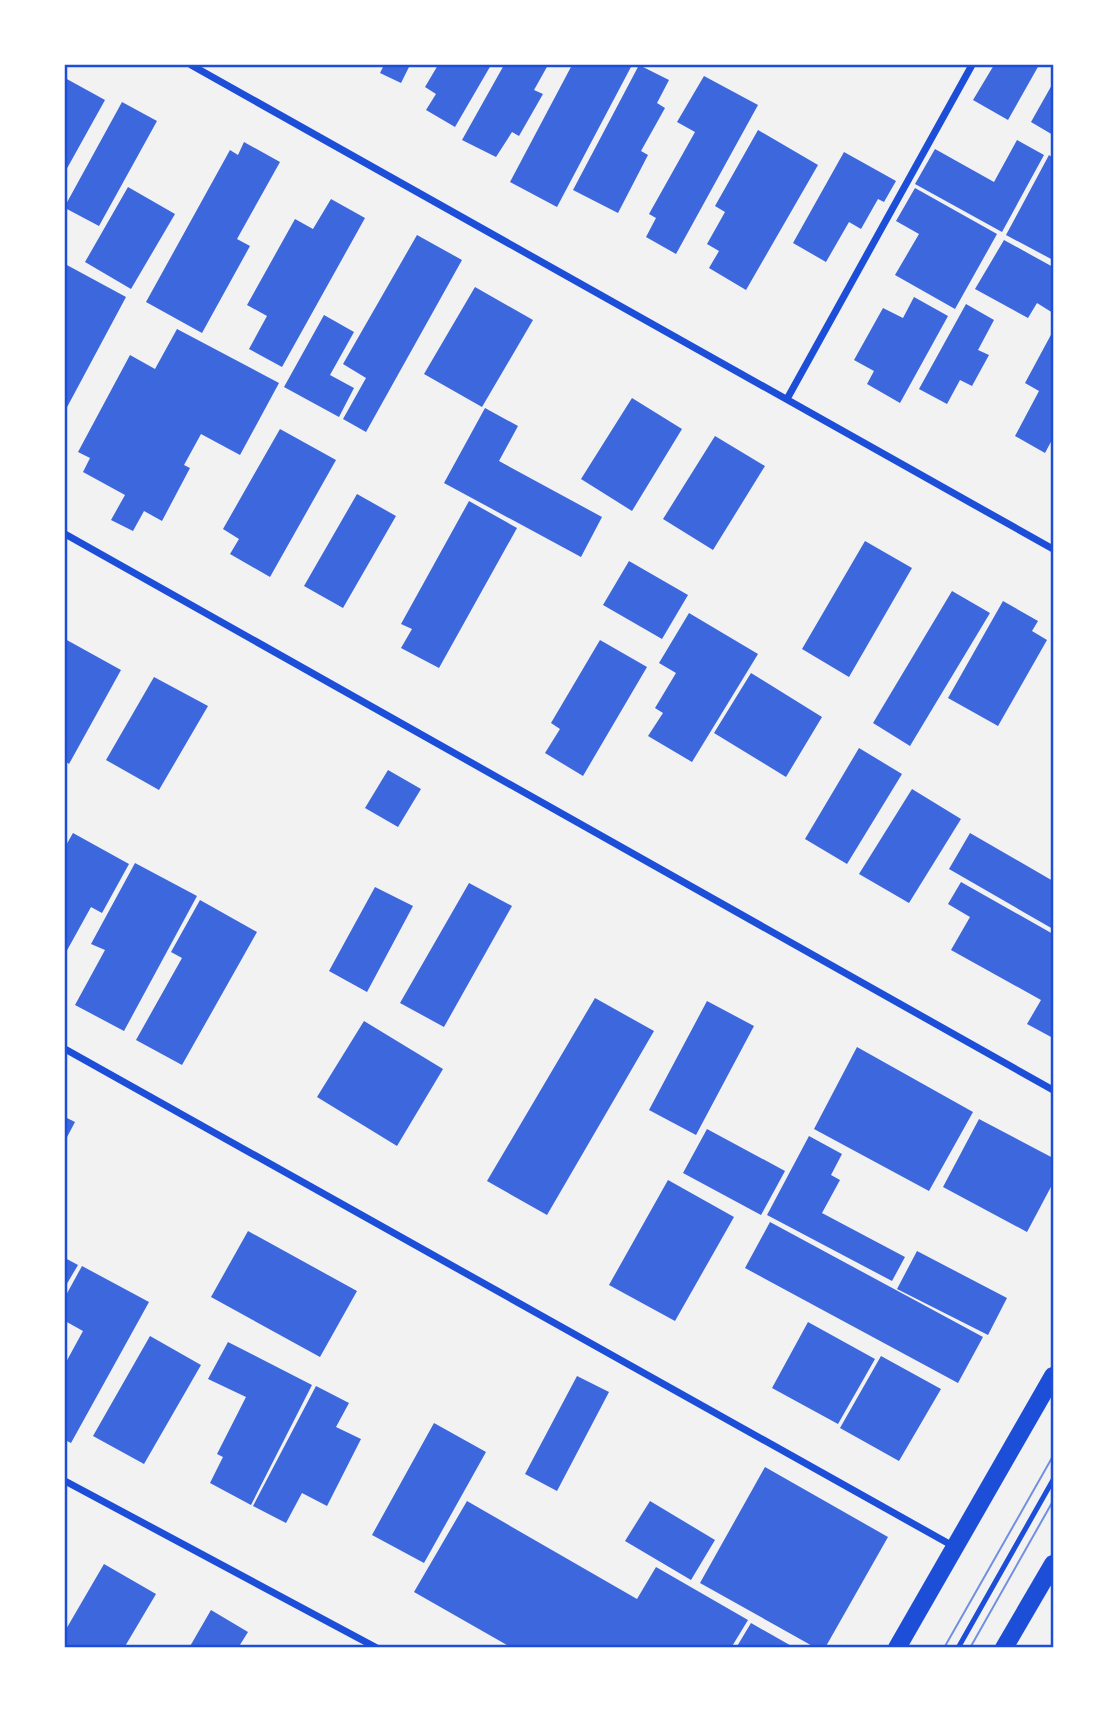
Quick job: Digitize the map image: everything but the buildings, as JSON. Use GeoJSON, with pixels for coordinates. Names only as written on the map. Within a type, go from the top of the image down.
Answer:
{"type":"FeatureCollection","features":[{"type":"Feature","properties":{"kind":"main road"},"geometry":{"type":"LineString","coordinates":[[897,1648],[1053,1376]]}},
{"type":"Feature","properties":{"kind":"main road"},"geometry":{"type":"LineString","coordinates":[[1004,1648],[1053,1564]]}},
{"type":"Feature","properties":{"kind":"street"},"geometry":{"type":"LineString","coordinates":[[191,65],[1053,549]]}},
{"type":"Feature","properties":{"kind":"street"},"geometry":{"type":"LineString","coordinates":[[787,399],[972,65]]}},
{"type":"Feature","properties":{"kind":"street"},"geometry":{"type":"LineString","coordinates":[[65,534],[1053,1090]]}},
{"type":"Feature","properties":{"kind":"street"},"geometry":{"type":"LineString","coordinates":[[65,1049],[955,1547]]}},
{"type":"Feature","properties":{"kind":"street"},"geometry":{"type":"LineString","coordinates":[[65,1481],[377,1648]]}},
{"type":"Feature","properties":{"kind":"lane"},"geometry":{"type":"LineString","coordinates":[[958,1648],[1053,1480]]}},
{"type":"Feature","properties":{"kind":"tram line"},"geometry":{"type":"LineString","coordinates":[[944,1648],[1053,1456]]}},
{"type":"Feature","properties":{"kind":"tram line"},"geometry":{"type":"LineString","coordinates":[[970,1648],[1053,1501]]}}]}
